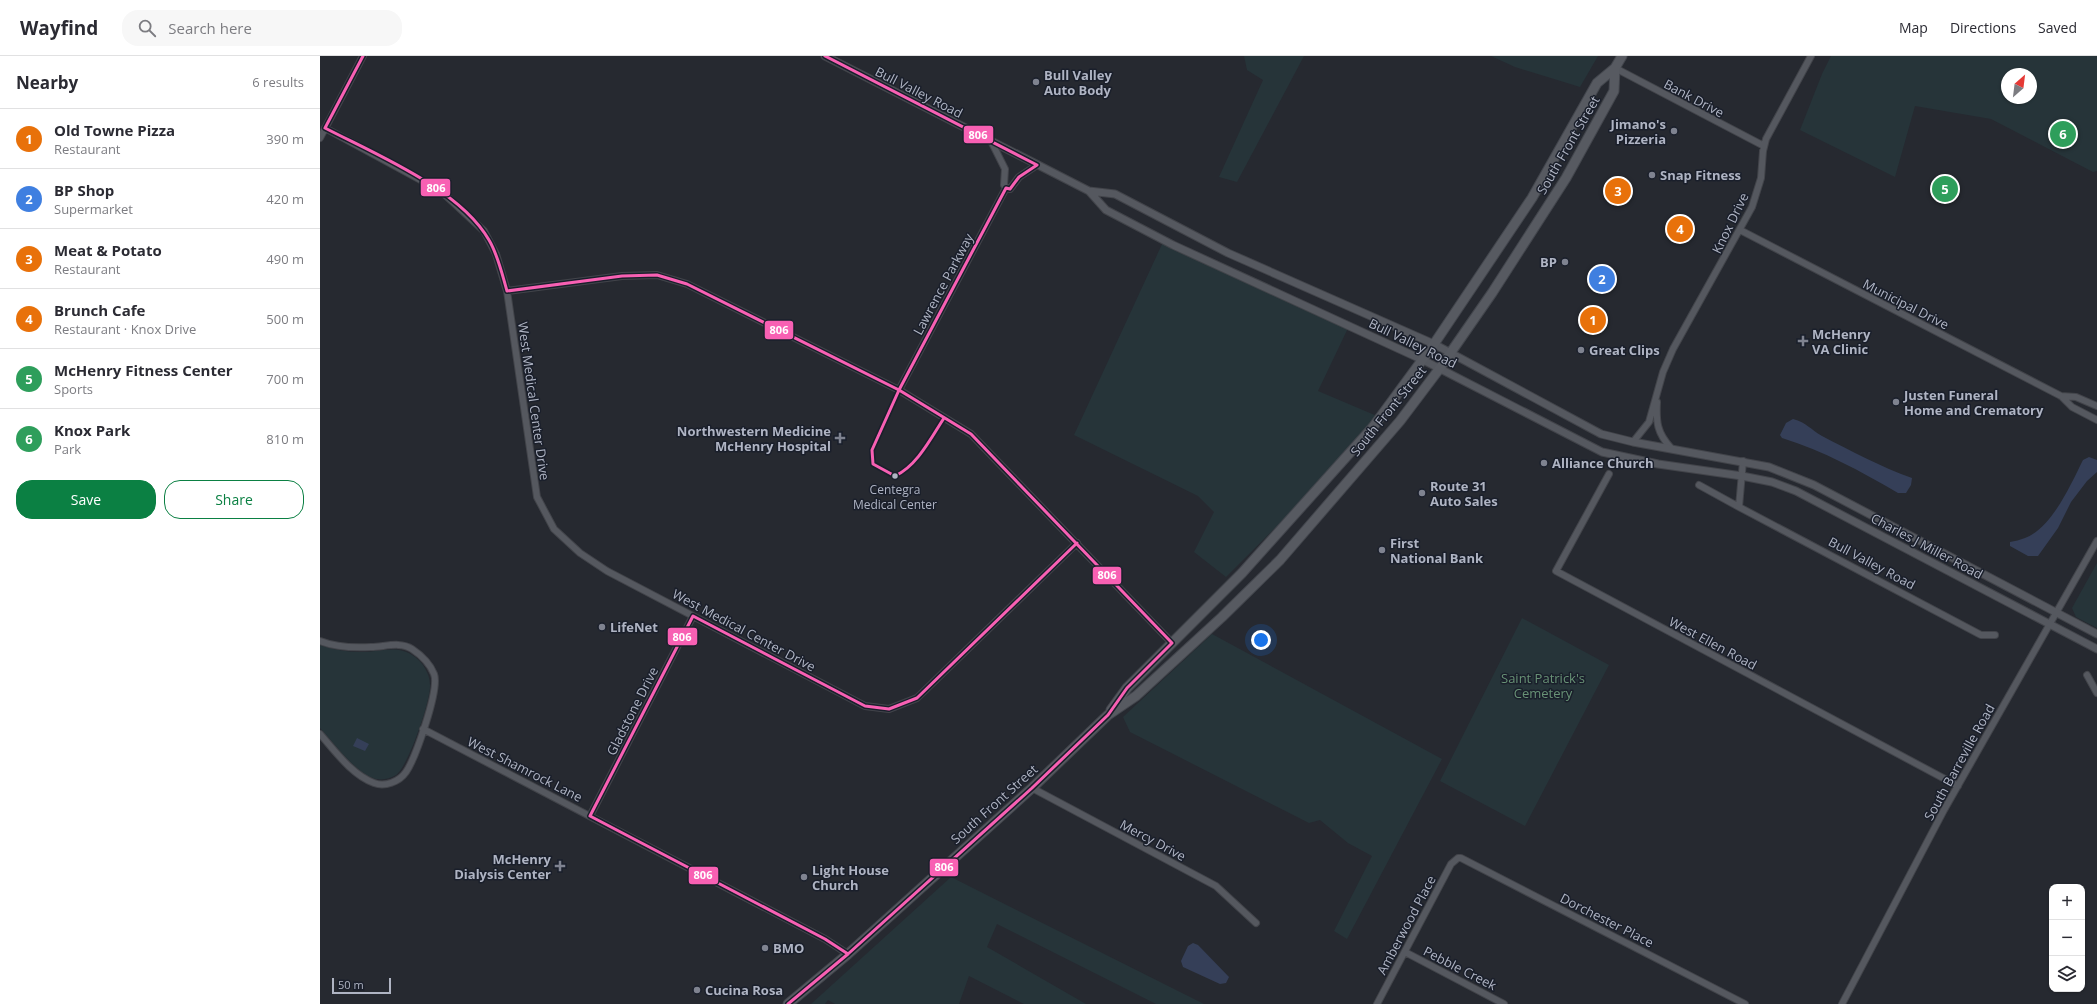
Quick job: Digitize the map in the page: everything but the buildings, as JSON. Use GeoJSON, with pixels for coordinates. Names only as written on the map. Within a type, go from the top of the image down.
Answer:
{"type":"FeatureCollection","features":[{"type":"Feature","properties":{"kind":"main road","name":"South Front Street"},"geometry":{"type":"LineString","coordinates":[[1108,715],[1127,688],[1242,573],[1373,427],[1423,360],[1532,198],[1597,83],[1615,68],[1622,56]]}},
{"type":"Feature","properties":{"kind":"main road","name":"South Front Street"},"geometry":{"type":"LineString","coordinates":[[788,1004],[848,954],[1032,788],[1108,715],[1136,696],[1222,617],[1280,560],[1400,421],[1440,368],[1535,228],[1566,178],[1614,91],[1615,68]]}},
{"type":"Feature","properties":{"kind":"street"},"geometry":{"type":"LineString","coordinates":[[320,138],[362,56]]}},
{"type":"Feature","properties":{"kind":"street","name":"Bull Valley Road"},"geometry":{"type":"LineString","coordinates":[[825,56],[992,143],[1089,191],[1115,194],[1228,253],[1434,344],[1601,434],[1633,442],[1743,461],[1769,467],[1814,485],[2056,612]]}},
{"type":"Feature","properties":{"kind":"street","name":"Knox Drive"},"geometry":{"type":"LineString","coordinates":[[1633,442],[1647,426],[1657,397],[1663,372],[1673,349],[1752,207],[1762,173],[1764,146],[1811,56]]}},
{"type":"Feature","properties":{"kind":"street","name":"Bank Drive"},"geometry":{"type":"LineString","coordinates":[[1615,68],[1764,146]]}},
{"type":"Feature","properties":{"kind":"street","name":"West Medical Center Drive"},"geometry":{"type":"LineString","coordinates":[[325,128],[441,191],[484,231],[496,254],[507,291],[538,497],[554,529],[580,553],[607,571],[865,706],[889,709],[917,698],[1077,543]]}},
{"type":"Feature","properties":{"kind":"street"},"geometry":{"type":"LineString","coordinates":[[992,143],[1005,169],[1004,185],[1006,188]]}},
{"type":"Feature","properties":{"kind":"street","name":"Lawrence Parkway"},"geometry":{"type":"LineString","coordinates":[[899,390],[1006,188],[1010,188],[1019,177],[1037,165]]}},
{"type":"Feature","properties":{"kind":"street","name":"Bull Valley Road"},"geometry":{"type":"LineString","coordinates":[[1089,191],[1106,210],[1173,245],[1440,368],[1602,452],[1658,464],[1742,476]]}},
{"type":"Feature","properties":{"kind":"street","name":"Municipal Drive"},"geometry":{"type":"LineString","coordinates":[[1740,230],[2061,396],[2072,407],[2097,420]]}},
{"type":"Feature","properties":{"kind":"street"},"geometry":{"type":"LineString","coordinates":[[507,291],[622,276],[657,275],[687,284],[899,390],[971,434],[1172,643]]}},
{"type":"Feature","properties":{"kind":"street","name":"Municipal Drive"},"geometry":{"type":"LineString","coordinates":[[2061,396],[2076,397],[2097,406]]}},
{"type":"Feature","properties":{"kind":"street","name":"Knox Drive"},"geometry":{"type":"LineString","coordinates":[[1657,397],[1657,426],[1662,438],[1671,448]]}},
{"type":"Feature","properties":{"kind":"street"},"geometry":{"type":"LineString","coordinates":[[1739,506],[1743,461]]}},
{"type":"Feature","properties":{"kind":"street","name":"West Ellen Road"},"geometry":{"type":"LineString","coordinates":[[1609,474],[1556,572],[1958,786]]}},
{"type":"Feature","properties":{"kind":"street","name":"Charles J Miller Road"},"geometry":{"type":"LineString","coordinates":[[1742,476],[1772,482],[1796,491],[2097,649]]}},
{"type":"Feature","properties":{"kind":"street","name":"Bull Valley Road"},"geometry":{"type":"LineString","coordinates":[[1699,485],[1981,635],[1995,635]]}},
{"type":"Feature","properties":{"kind":"street","name":"South Barreville Road"},"geometry":{"type":"LineString","coordinates":[[1842,1004],[1958,786],[2097,541]]}},
{"type":"Feature","properties":{"kind":"street"},"geometry":{"type":"LineString","coordinates":[[2056,612],[2097,634]]}},
{"type":"Feature","properties":{"kind":"street","name":"Gladstone Drive"},"geometry":{"type":"LineString","coordinates":[[590,816],[693,616]]}},
{"type":"Feature","properties":{"kind":"street"},"geometry":{"type":"LineString","coordinates":[[320,641],[339,646],[371,648],[394,645],[410,648],[423,657],[434,675],[435,690],[423,729],[406,772],[400,778],[384,784],[374,783],[355,771],[320,734]]}},
{"type":"Feature","properties":{"kind":"street"},"geometry":{"type":"LineString","coordinates":[[2087,675],[2097,693]]}},
{"type":"Feature","properties":{"kind":"street","name":"West Shamrock Lane"},"geometry":{"type":"LineString","coordinates":[[423,729],[825,939],[848,954]]}},
{"type":"Feature","properties":{"kind":"street","name":"Mercy Drive"},"geometry":{"type":"LineString","coordinates":[[1032,788],[1216,886],[1256,923]]}},
{"type":"Feature","properties":{"kind":"street","name":"Amberwood Place"},"geometry":{"type":"LineString","coordinates":[[1377,1004],[1451,864],[1458,858]]}},
{"type":"Feature","properties":{"kind":"street","name":"Dorchester Place"},"geometry":{"type":"LineString","coordinates":[[1458,858],[1466,859],[1745,1004]]}},
{"type":"Feature","properties":{"kind":"street","name":"Pebble Creek"},"geometry":{"type":"LineString","coordinates":[[1405,952],[1504,1004]]}},
{"type":"Feature","properties":{"kind":"green space"},"geometry":{"type":"Polygon","coordinates":[[[1244,56],[1304,56],[1237,182],[1219,177],[1263,80],[1247,70],[1244,56]]]}},
{"type":"Feature","properties":{"kind":"green space"},"geometry":{"type":"Polygon","coordinates":[[[1491,56],[1598,56],[1580,87],[1515,67],[1491,56]]]}},
{"type":"Feature","properties":{"kind":"green space"},"geometry":{"type":"Polygon","coordinates":[[[1831,56],[2097,56],[2097,171],[2093,172],[1991,119],[1915,106],[1895,177],[1800,130],[1822,74],[1831,56]]]}},
{"type":"Feature","properties":{"kind":"green space"},"geometry":{"type":"Polygon","coordinates":[[[1163,242],[1349,326],[1318,391],[1377,416],[1344,459],[1226,577],[1194,552],[1214,512],[1198,496],[1074,435],[1163,242]]]}},
{"type":"Feature","properties":{"kind":"green space"},"geometry":{"type":"Polygon","coordinates":[[[2097,563],[2097,628],[2076,617],[2072,608],[2097,563]]]}},
{"type":"Feature","properties":{"kind":"green space","name":"Saint Patrick's Cemetery"},"geometry":{"type":"Polygon","coordinates":[[[1522,618],[1609,665],[1525,826],[1440,781],[1522,618]]]}},
{"type":"Feature","properties":{"kind":"green space"},"geometry":{"type":"Polygon","coordinates":[[[1212,634],[1442,759],[1347,939],[1334,931],[1372,856],[1348,843],[1320,820],[1309,823],[1130,732],[1123,717],[1212,634]]]}},
{"type":"Feature","properties":{"kind":"green space"},"geometry":{"type":"Polygon","coordinates":[[[320,645],[354,652],[401,650],[415,657],[426,669],[430,685],[427,704],[418,733],[407,760],[396,775],[385,779],[379,779],[366,775],[352,763],[320,728],[320,645]]]}},
{"type":"Feature","properties":{"kind":"green space"},"geometry":{"type":"Polygon","coordinates":[[[951,877],[1204,1004],[1156,1004],[997,924],[987,947],[1086,1004],[1024,1004],[969,976],[959,1004],[835,1004],[828,1000],[825,1004],[811,1004],[951,877]]]}},
{"type":"Feature","properties":{"kind":"water"},"geometry":{"type":"Polygon","coordinates":[[[1793,419],[1802,422],[1822,436],[1855,453],[1912,478],[1911,485],[1906,493],[1898,493],[1856,469],[1827,455],[1782,438],[1780,435],[1786,423],[1793,419]]]}},
{"type":"Feature","properties":{"kind":"water"},"geometry":{"type":"Polygon","coordinates":[[[2089,457],[2097,460],[2097,472],[2087,481],[2071,502],[2058,528],[2038,556],[2028,556],[2010,546],[2010,542],[2025,538],[2035,533],[2044,525],[2060,504],[2083,460],[2089,457]]]}},
{"type":"Feature","properties":{"kind":"water"},"geometry":{"type":"Polygon","coordinates":[[[357,738],[369,744],[365,751],[353,746],[357,738]]]}},
{"type":"Feature","properties":{"kind":"water"},"geometry":{"type":"Polygon","coordinates":[[[1193,943],[1198,945],[1229,977],[1226,983],[1220,984],[1183,967],[1181,961],[1188,946],[1193,943]]]}},
{"type":"Feature","properties":{"kind":"transit line","name":"806"},"geometry":{"type":"LineString","coordinates":[[363,56],[325,128],[391,161],[438,189],[458,205],[476,222],[489,240],[497,258],[507,291],[622,276],[657,275],[687,284],[899,390],[971,434],[1172,643],[1127,688],[1108,715],[1032,788],[848,954],[788,1004]]}},
{"type":"Feature","properties":{"kind":"transit line","name":"806"},"geometry":{"type":"LineString","coordinates":[[825,56],[1037,165],[1019,177],[1010,189],[1006,188],[899,390],[872,450],[873,464],[895,476],[903,471],[917,459],[929,443],[944,418]]}},
{"type":"Feature","properties":{"kind":"transit line","name":"806"},"geometry":{"type":"LineString","coordinates":[[848,954],[825,939],[590,816],[693,616],[865,706],[889,709],[917,698],[1077,543]]}},
{"type":"Feature","properties":{"kind":"place","name":"Bull Valley Auto Body"},"geometry":{"type":"Point","coordinates":[1036,82]}},
{"type":"Feature","properties":{"kind":"place","name":"Jimano's Pizzeria"},"geometry":{"type":"Point","coordinates":[1674,131]}},
{"type":"Feature","properties":{"kind":"place","name":"Knox Park"},"geometry":{"type":"Point","coordinates":[2063,134]}},
{"type":"Feature","properties":{"kind":"place","name":"Snap Fitness"},"geometry":{"type":"Point","coordinates":[1652,175]}},
{"type":"Feature","properties":{"kind":"place","name":"McHenry Fitness Center"},"geometry":{"type":"Point","coordinates":[1945,189]}},
{"type":"Feature","properties":{"kind":"place","name":"Meat & Potato"},"geometry":{"type":"Point","coordinates":[1618,191]}},
{"type":"Feature","properties":{"kind":"place","name":"Brunch Cafe"},"geometry":{"type":"Point","coordinates":[1680,229]}},
{"type":"Feature","properties":{"kind":"place","name":"BP"},"geometry":{"type":"Point","coordinates":[1565,262]}},
{"type":"Feature","properties":{"kind":"place","name":"BP Shop"},"geometry":{"type":"Point","coordinates":[1602,279]}},
{"type":"Feature","properties":{"kind":"place","name":"Old Towne Pizza"},"geometry":{"type":"Point","coordinates":[1593,320]}},
{"type":"Feature","properties":{"kind":"place","name":"McHenry VA Clinic"},"geometry":{"type":"Point","coordinates":[1803,341]}},
{"type":"Feature","properties":{"kind":"place","name":"Great Clips"},"geometry":{"type":"Point","coordinates":[1581,350]}},
{"type":"Feature","properties":{"kind":"place","name":"Justen Funeral Home and Crematory"},"geometry":{"type":"Point","coordinates":[1896,402]}},
{"type":"Feature","properties":{"kind":"place","name":"Northwestern Medicine McHenry Hospital"},"geometry":{"type":"Point","coordinates":[840,438]}},
{"type":"Feature","properties":{"kind":"place","name":"Alliance Church"},"geometry":{"type":"Point","coordinates":[1544,463]}},
{"type":"Feature","properties":{"kind":"place","name":"Centegra Medical Center"},"geometry":{"type":"Point","coordinates":[895,476]}},
{"type":"Feature","properties":{"kind":"place","name":"Route 31 Auto Sales"},"geometry":{"type":"Point","coordinates":[1422,493]}},
{"type":"Feature","properties":{"kind":"place","name":"First National Bank"},"geometry":{"type":"Point","coordinates":[1382,550]}},
{"type":"Feature","properties":{"kind":"place","name":"LifeNet"},"geometry":{"type":"Point","coordinates":[602,627]}},
{"type":"Feature","properties":{"kind":"place","name":"McHenry Dialysis Center"},"geometry":{"type":"Point","coordinates":[560,866]}},
{"type":"Feature","properties":{"kind":"place","name":"Light House Church"},"geometry":{"type":"Point","coordinates":[804,877]}},
{"type":"Feature","properties":{"kind":"place","name":"BMO"},"geometry":{"type":"Point","coordinates":[765,948]}},
{"type":"Feature","properties":{"kind":"place","name":"Cucina Rosa"},"geometry":{"type":"Point","coordinates":[697,990]}}]}
